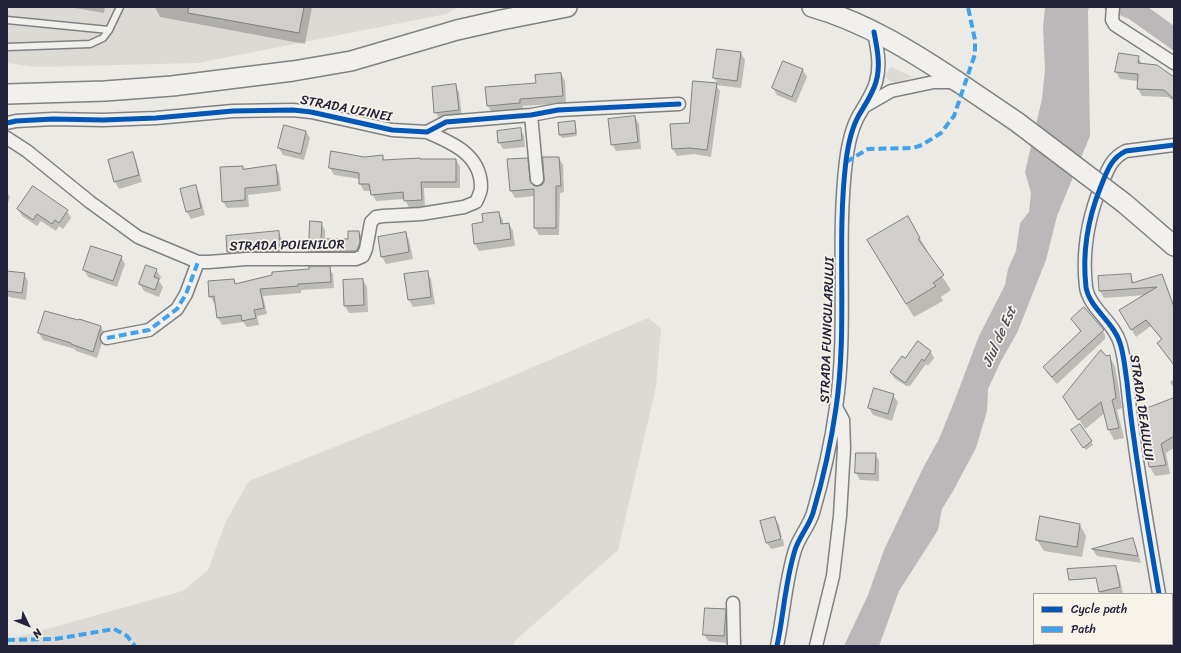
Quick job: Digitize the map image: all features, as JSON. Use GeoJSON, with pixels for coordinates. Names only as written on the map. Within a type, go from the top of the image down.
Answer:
{"type":"FeatureCollection","features":[{"type":"Feature","properties":{"kind":"main road"},"geometry":{"type":"LineString","coordinates":[[7,94],[105,91],[172,86],[294,71],[351,60],[457,30],[567,7]]}},
{"type":"Feature","properties":{"kind":"main road"},"geometry":{"type":"LineString","coordinates":[[812,7],[874,32],[909,51],[958,82],[1017,122],[1124,203],[1174,246]]}},
{"type":"Feature","properties":{"kind":"street"},"geometry":{"type":"LineString","coordinates":[[1113,10],[1112,20],[1115,25],[1174,63]]}},
{"type":"Feature","properties":{"kind":"street","name":"STRADA FUNICULARULUI"},"geometry":{"type":"LineString","coordinates":[[777,646],[782,623],[786,583],[795,548],[813,514],[826,462],[836,407],[841,355],[842,212],[844,173],[852,130],[876,83],[879,67],[874,32]]}},
{"type":"Feature","properties":{"kind":"street"},"geometry":{"type":"LineString","coordinates":[[865,106],[891,91],[934,82],[958,82]]}},
{"type":"Feature","properties":{"kind":"street"},"geometry":{"type":"LineString","coordinates":[[428,132],[446,122],[531,115],[558,110],[679,104]]}},
{"type":"Feature","properties":{"kind":"street","name":"STRADA UZINEI"},"geometry":{"type":"LineString","coordinates":[[7,123],[16,121],[53,119],[102,120],[156,118],[233,111],[293,110],[392,130],[428,132]]}},
{"type":"Feature","properties":{"kind":"street"},"geometry":{"type":"LineString","coordinates":[[531,115],[537,179]]}},
{"type":"Feature","properties":{"kind":"street","name":"STRADA POIENILOR"},"geometry":{"type":"LineString","coordinates":[[7,138],[27,151],[90,202],[138,236],[198,262],[209,262],[246,259],[356,259],[363,256],[371,222],[376,217],[421,214],[464,207],[476,202],[481,189],[478,169],[467,154],[450,142],[428,132]]}},
{"type":"Feature","properties":{"kind":"street","name":"STRADA DEALULUI"},"geometry":{"type":"LineString","coordinates":[[1159,593],[1143,504],[1125,367],[1120,342],[1115,332],[1090,299],[1088,294],[1086,278],[1086,248],[1088,227],[1093,204],[1111,162],[1126,151],[1174,145]]}},
{"type":"Feature","properties":{"kind":"street"},"geometry":{"type":"LineString","coordinates":[[107,338],[149,330],[177,309],[186,294],[198,262]]}},
{"type":"Feature","properties":{"kind":"street"},"geometry":{"type":"LineString","coordinates":[[816,646],[833,576],[840,516],[844,448],[843,420],[836,407]]}},
{"type":"Feature","properties":{"kind":"street"},"geometry":{"type":"LineString","coordinates":[[733,603],[734,646]]}},
{"type":"Feature","properties":{"kind":"lane"},"geometry":{"type":"LineString","coordinates":[[7,46],[90,44],[102,38],[109,30],[120,7]]}},
{"type":"Feature","properties":{"kind":"lane"},"geometry":{"type":"LineString","coordinates":[[7,20],[109,30]]}},
{"type":"Feature","properties":{"kind":"shaded area"},"geometry":{"type":"Polygon","coordinates":[[[7,7],[458,7],[446,14],[198,63],[38,67],[7,63],[7,7]]]}},
{"type":"Feature","properties":{"kind":"shaded area"},"geometry":{"type":"Polygon","coordinates":[[[891,67],[913,77],[898,82],[891,82],[886,77],[887,72],[891,67]]]}},
{"type":"Feature","properties":{"kind":"shaded area"},"geometry":{"type":"Polygon","coordinates":[[[648,318],[661,328],[656,387],[618,550],[516,640],[512,646],[7,646],[7,640],[183,591],[208,570],[226,521],[249,481],[498,382],[648,318]]]}},
{"type":"Feature","properties":{"kind":"water","name":"Jiul de Est"},"geometry":{"type":"Polygon","coordinates":[[[1045,7],[1089,7],[1090,136],[1057,216],[1046,260],[1017,333],[1001,361],[988,389],[987,411],[976,448],[942,509],[938,530],[899,591],[879,646],[844,646],[868,595],[884,550],[924,466],[939,439],[979,336],[1005,285],[1008,269],[1016,251],[1020,223],[1029,212],[1031,193],[1025,172],[1042,99],[1045,70],[1043,27],[1045,7]]]}},
{"type":"Feature","properties":{"kind":"water"},"geometry":{"type":"Polygon","coordinates":[[[1101,7],[1148,7],[1174,26],[1174,51],[1129,19],[1101,7]]]}},
{"type":"Feature","properties":{"kind":"building"},"geometry":{"type":"Polygon","coordinates":[[[189,7],[304,7],[299,33],[188,13],[189,7]]]}},
{"type":"Feature","properties":{"kind":"building"},"geometry":{"type":"Polygon","coordinates":[[[717,49],[741,52],[737,81],[713,78],[717,49]]]}},
{"type":"Feature","properties":{"kind":"building"},"geometry":{"type":"Polygon","coordinates":[[[1119,53],[1139,56],[1138,63],[1157,65],[1174,77],[1174,99],[1164,90],[1137,89],[1138,74],[1115,72],[1119,53]]]}},
{"type":"Feature","properties":{"kind":"building"},"geometry":{"type":"Polygon","coordinates":[[[783,61],[803,69],[792,97],[772,88],[783,61]]]}},
{"type":"Feature","properties":{"kind":"building"},"geometry":{"type":"Polygon","coordinates":[[[561,73],[563,96],[520,99],[520,103],[487,106],[485,87],[536,83],[535,75],[561,73]]]}},
{"type":"Feature","properties":{"kind":"building"},"geometry":{"type":"Polygon","coordinates":[[[693,81],[717,83],[707,150],[689,148],[672,149],[670,124],[689,123],[693,81]]]}},
{"type":"Feature","properties":{"kind":"building"},"geometry":{"type":"Polygon","coordinates":[[[456,84],[459,110],[434,113],[432,87],[456,84]]]}},
{"type":"Feature","properties":{"kind":"building"},"geometry":{"type":"Polygon","coordinates":[[[635,116],[638,142],[611,145],[608,119],[635,116]]]}},
{"type":"Feature","properties":{"kind":"building"},"geometry":{"type":"Polygon","coordinates":[[[575,121],[576,133],[559,135],[558,123],[575,121]]]}},
{"type":"Feature","properties":{"kind":"building"},"geometry":{"type":"Polygon","coordinates":[[[284,125],[306,131],[301,154],[278,148],[284,125]]]}},
{"type":"Feature","properties":{"kind":"building"},"geometry":{"type":"Polygon","coordinates":[[[521,128],[522,140],[498,143],[497,131],[521,128]]]}},
{"type":"Feature","properties":{"kind":"building"},"geometry":{"type":"Polygon","coordinates":[[[331,151],[364,157],[383,155],[383,160],[420,158],[456,159],[456,182],[421,182],[422,200],[404,201],[403,192],[371,195],[369,184],[359,184],[359,173],[329,168],[331,151]]]}},
{"type":"Feature","properties":{"kind":"building"},"geometry":{"type":"Polygon","coordinates":[[[133,152],[139,175],[114,182],[108,160],[133,152]]]}},
{"type":"Feature","properties":{"kind":"building"},"geometry":{"type":"Polygon","coordinates":[[[543,157],[559,157],[561,186],[556,186],[556,228],[534,228],[534,189],[510,191],[507,159],[528,158],[530,180],[534,186],[537,186],[542,185],[544,182],[543,157]]]}},
{"type":"Feature","properties":{"kind":"building"},"geometry":{"type":"Polygon","coordinates":[[[276,165],[278,185],[245,188],[245,200],[222,202],[220,167],[243,166],[243,169],[276,165]]]}},
{"type":"Feature","properties":{"kind":"building"},"geometry":{"type":"Polygon","coordinates":[[[196,185],[201,208],[186,212],[180,189],[196,185]]]}},
{"type":"Feature","properties":{"kind":"building"},"geometry":{"type":"Polygon","coordinates":[[[33,186],[68,210],[59,223],[55,220],[52,224],[37,214],[33,220],[17,209],[33,186]]]}},
{"type":"Feature","properties":{"kind":"building"},"geometry":{"type":"Polygon","coordinates":[[[499,212],[501,224],[509,223],[511,239],[474,244],[472,224],[483,222],[482,214],[499,212]]]}},
{"type":"Feature","properties":{"kind":"building"},"geometry":{"type":"Polygon","coordinates":[[[908,216],[920,238],[918,239],[944,275],[933,283],[936,286],[906,304],[867,240],[908,216]]]}},
{"type":"Feature","properties":{"kind":"building"},"geometry":{"type":"Polygon","coordinates":[[[310,221],[322,222],[321,239],[348,239],[348,231],[359,231],[360,242],[357,250],[309,252],[310,221]]]}},
{"type":"Feature","properties":{"kind":"building"},"geometry":{"type":"Polygon","coordinates":[[[279,231],[280,251],[227,252],[226,236],[279,231]]]}},
{"type":"Feature","properties":{"kind":"building"},"geometry":{"type":"Polygon","coordinates":[[[406,232],[409,252],[381,257],[378,237],[406,232]]]}},
{"type":"Feature","properties":{"kind":"building"},"geometry":{"type":"Polygon","coordinates":[[[91,246],[122,256],[113,281],[83,270],[91,246]]]}},
{"type":"Feature","properties":{"kind":"building"},"geometry":{"type":"Polygon","coordinates":[[[146,265],[157,269],[154,277],[159,279],[155,290],[139,284],[146,265]]]}},
{"type":"Feature","properties":{"kind":"building"},"geometry":{"type":"Polygon","coordinates":[[[309,266],[330,266],[331,282],[298,284],[298,286],[260,289],[264,308],[254,310],[256,318],[242,321],[241,315],[217,318],[214,296],[209,297],[208,281],[234,279],[235,284],[272,275],[272,272],[309,269],[309,266]]]}},
{"type":"Feature","properties":{"kind":"building"},"geometry":{"type":"Polygon","coordinates":[[[7,271],[25,273],[22,293],[7,291],[7,271]]]}},
{"type":"Feature","properties":{"kind":"building"},"geometry":{"type":"Polygon","coordinates":[[[428,271],[431,297],[408,300],[404,274],[428,271]]]}},
{"type":"Feature","properties":{"kind":"building"},"geometry":{"type":"Polygon","coordinates":[[[1131,274],[1132,283],[1162,274],[1174,307],[1174,365],[1157,343],[1162,339],[1146,320],[1131,330],[1119,310],[1157,287],[1099,291],[1098,276],[1131,274]]]}},
{"type":"Feature","properties":{"kind":"building"},"geometry":{"type":"Polygon","coordinates":[[[363,279],[364,305],[344,306],[343,280],[363,279]]]}},
{"type":"Feature","properties":{"kind":"building"},"geometry":{"type":"Polygon","coordinates":[[[1084,307],[1104,330],[1052,377],[1043,367],[1081,331],[1071,319],[1084,307]]]}},
{"type":"Feature","properties":{"kind":"building"},"geometry":{"type":"Polygon","coordinates":[[[45,311],[101,326],[93,352],[71,343],[38,333],[45,311]]]}},
{"type":"Feature","properties":{"kind":"building"},"geometry":{"type":"Polygon","coordinates":[[[918,341],[931,351],[924,361],[922,359],[905,383],[890,372],[902,356],[905,358],[918,341]]]}},
{"type":"Feature","properties":{"kind":"building"},"geometry":{"type":"Polygon","coordinates":[[[1101,350],[1106,356],[1110,355],[1116,398],[1112,400],[1119,428],[1108,430],[1101,402],[1078,420],[1063,397],[1101,350]]]}},
{"type":"Feature","properties":{"kind":"building"},"geometry":{"type":"Polygon","coordinates":[[[874,388],[894,394],[888,414],[868,408],[874,388]]]}},
{"type":"Feature","properties":{"kind":"building"},"geometry":{"type":"Polygon","coordinates":[[[1174,398],[1174,436],[1161,444],[1166,465],[1149,467],[1140,411],[1174,398]]]}},
{"type":"Feature","properties":{"kind":"building"},"geometry":{"type":"Polygon","coordinates":[[[1080,424],[1092,441],[1083,448],[1071,430],[1080,424]]]}},
{"type":"Feature","properties":{"kind":"building"},"geometry":{"type":"Polygon","coordinates":[[[856,453],[876,453],[875,474],[855,473],[856,453]]]}},
{"type":"Feature","properties":{"kind":"building"},"geometry":{"type":"Polygon","coordinates":[[[1040,516],[1080,524],[1077,547],[1036,540],[1040,516]]]}},
{"type":"Feature","properties":{"kind":"building"},"geometry":{"type":"Polygon","coordinates":[[[775,517],[781,539],[766,543],[760,521],[775,517]]]}},
{"type":"Feature","properties":{"kind":"building"},"geometry":{"type":"Polygon","coordinates":[[[1133,538],[1138,556],[1092,549],[1133,538]]]}},
{"type":"Feature","properties":{"kind":"building"},"geometry":{"type":"Polygon","coordinates":[[[1116,566],[1120,587],[1099,592],[1096,578],[1069,580],[1067,569],[1116,566]]]}},
{"type":"Feature","properties":{"kind":"building"},"geometry":{"type":"Polygon","coordinates":[[[705,608],[726,609],[724,636],[703,635],[705,608]]]}},
{"type":"Feature","properties":{"kind":"marked path"},"geometry":{"type":"LineString","coordinates":[[846,162],[868,149],[913,148],[922,145],[941,133],[954,116],[975,54],[975,40],[968,7]]}},
{"type":"Feature","properties":{"kind":"marked path"},"geometry":{"type":"LineString","coordinates":[[107,338],[149,330],[177,309],[186,294],[198,262]]}},
{"type":"Feature","properties":{"kind":"marked path"},"geometry":{"type":"LineString","coordinates":[[7,640],[55,639],[114,629],[127,636],[135,646]]}},
{"type":"Feature","properties":{"kind":"cycle path"},"geometry":{"type":"LineString","coordinates":[[777,646],[792,562],[797,545],[813,513],[834,421],[841,346],[842,223],[846,161],[852,131],[876,82],[878,57],[874,32]]}},
{"type":"Feature","properties":{"kind":"cycle path"},"geometry":{"type":"LineString","coordinates":[[7,123],[16,121],[53,119],[103,120],[156,118],[233,111],[293,110],[311,112],[392,130],[427,132],[446,122],[531,115],[558,110],[679,104]]}},
{"type":"Feature","properties":{"kind":"cycle path"},"geometry":{"type":"LineString","coordinates":[[1159,593],[1120,343],[1113,328],[1096,308],[1088,295],[1086,287],[1085,261],[1089,223],[1096,198],[1105,175],[1113,161],[1126,151],[1174,145]]}}]}
